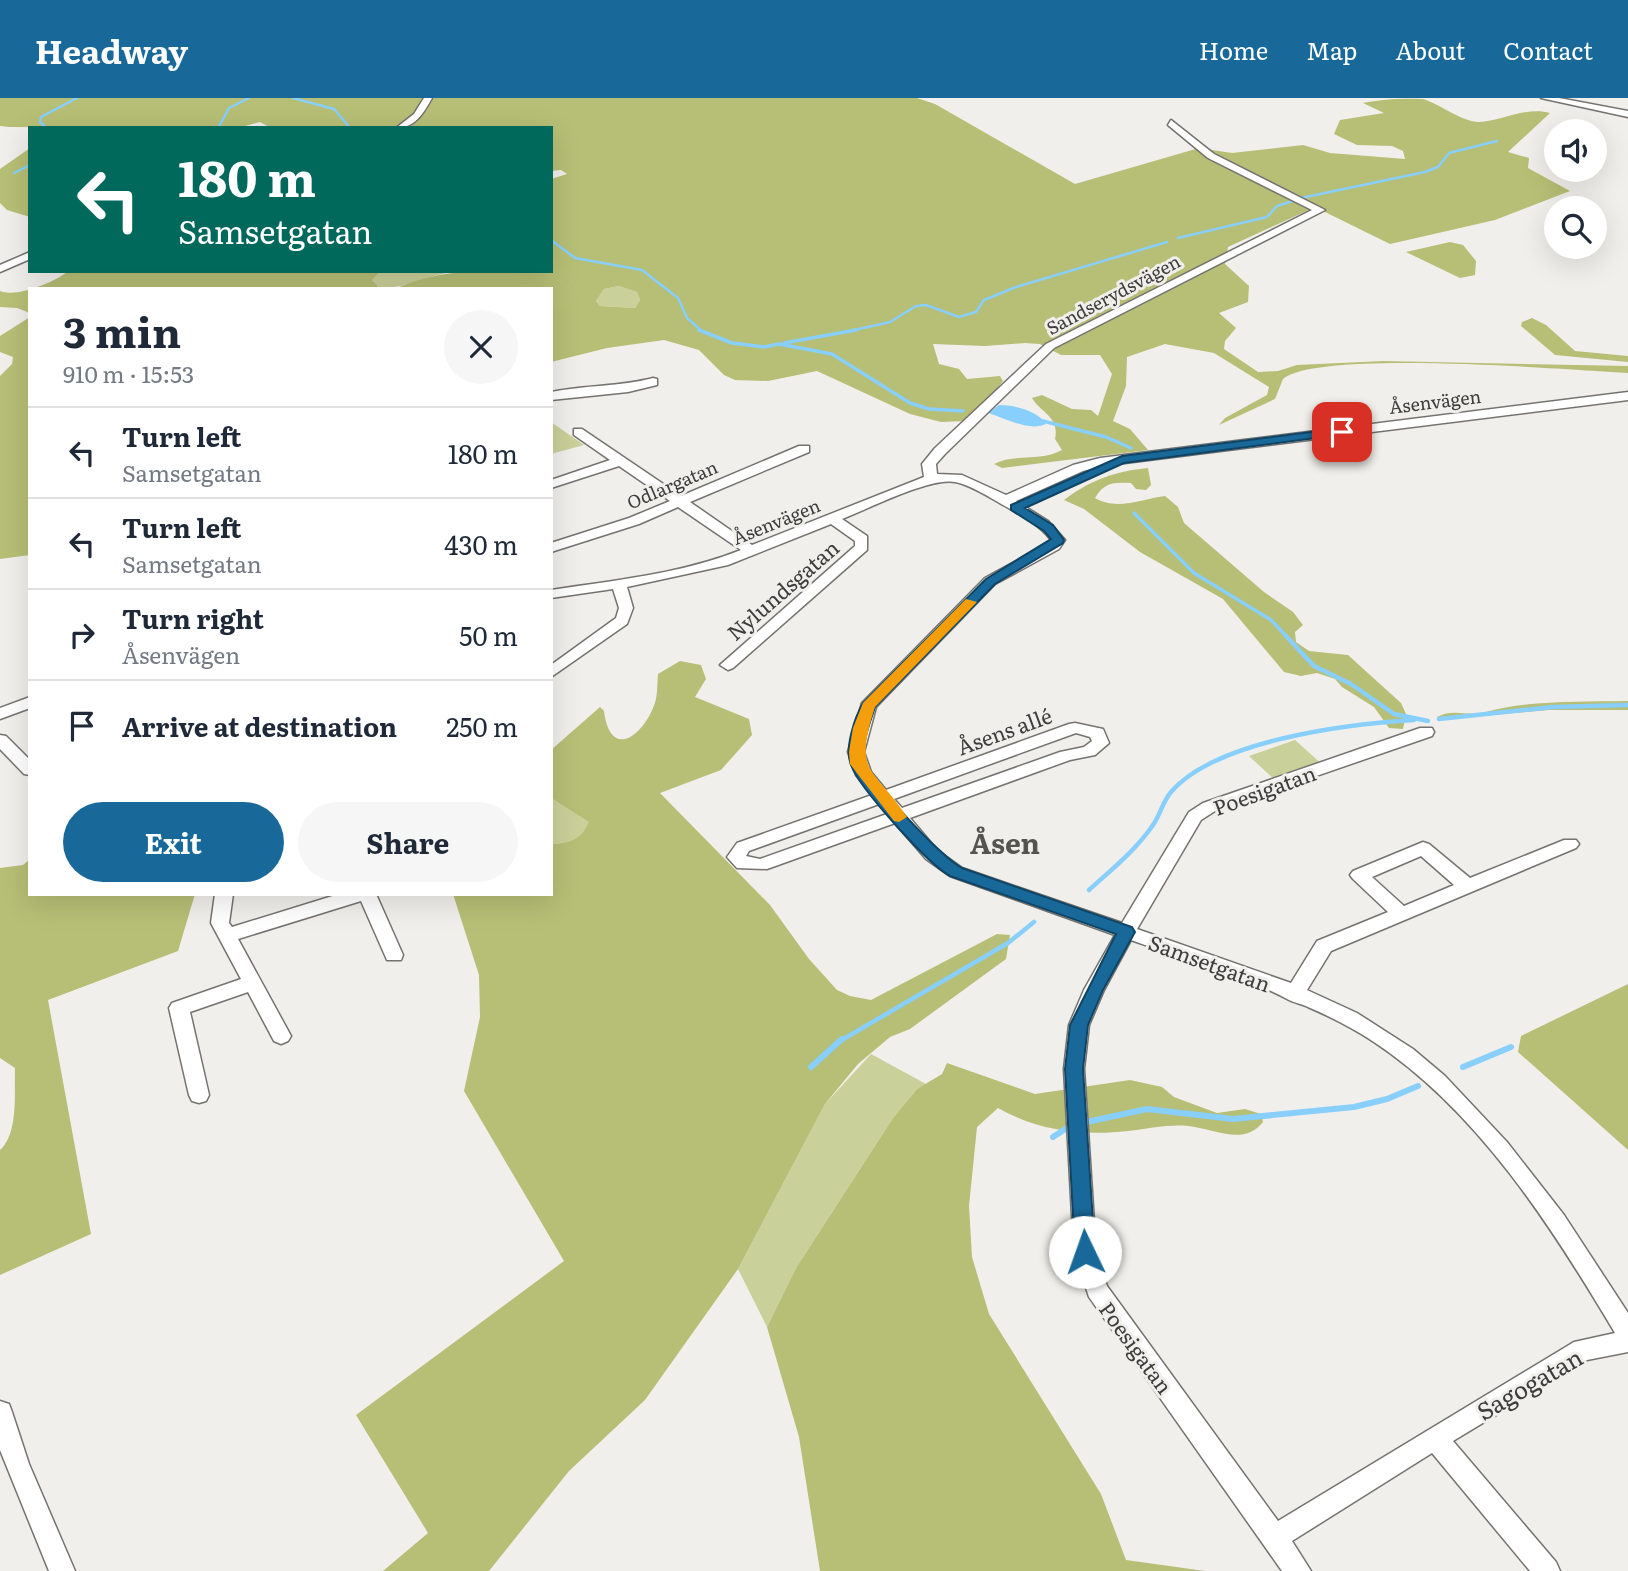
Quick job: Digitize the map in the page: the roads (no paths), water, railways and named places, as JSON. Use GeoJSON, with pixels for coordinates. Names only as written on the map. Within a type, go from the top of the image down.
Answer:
{"type":"FeatureCollection","features":[{"type":"Feature","properties":{"kind":"street"},"geometry":{"type":"LineString","coordinates":[[403,126],[417,116],[428,98]]}},
{"type":"Feature","properties":{"kind":"street"},"geometry":{"type":"LineString","coordinates":[[1545,98],[1628,114]]}},
{"type":"Feature","properties":{"kind":"street","name":"Sandserydsvägen"},"geometry":{"type":"LineString","coordinates":[[931,479],[929,464],[940,451],[1050,346],[1234,250],[1320,210],[1211,156],[1171,122]]}},
{"type":"Feature","properties":{"kind":"street"},"geometry":{"type":"LineString","coordinates":[[0,269],[28,256]]}},
{"type":"Feature","properties":{"kind":"street"},"geometry":{"type":"LineString","coordinates":[[553,395],[570,391],[622,389],[653,382]]}},
{"type":"Feature","properties":{"kind":"street","name":"Åsenvägen"},"geometry":{"type":"LineString","coordinates":[[553,594],[695,570],[753,552],[931,479],[965,480],[1010,504],[1122,460],[1628,396]]}},
{"type":"Feature","properties":{"kind":"street"},"geometry":{"type":"LineString","coordinates":[[578,432],[618,462],[753,552]]}},
{"type":"Feature","properties":{"kind":"street","name":"Odlargatan"},"geometry":{"type":"LineString","coordinates":[[553,547],[634,521],[804,449]]}},
{"type":"Feature","properties":{"kind":"street"},"geometry":{"type":"LineString","coordinates":[[553,483],[618,462]]}},
{"type":"Feature","properties":{"kind":"street","name":"Samsetgatan"},"geometry":{"type":"LineString","coordinates":[[1010,504],[1049,528],[1058,540],[990,581],[868,706],[856,752],[858,764],[882,798],[942,864],[956,872],[1230,967],[1356,1023],[1405,1053],[1452,1096],[1540,1202],[1601,1289],[1628,1334]]}},
{"type":"Feature","properties":{"kind":"street","name":"Nylundsgatan"},"geometry":{"type":"LineString","coordinates":[[728,665],[862,547],[862,539],[833,519]]}},
{"type":"Feature","properties":{"kind":"street"},"geometry":{"type":"LineString","coordinates":[[553,671],[627,615],[619,584]]}},
{"type":"Feature","properties":{"kind":"street"},"geometry":{"type":"LineString","coordinates":[[0,714],[28,703]]}},
{"type":"Feature","properties":{"kind":"street","name":"Åsens allé"},"geometry":{"type":"LineString","coordinates":[[1075,728],[1091,730],[1100,737],[1097,748],[1066,756],[898,816],[755,866],[743,864],[736,857],[743,847],[1075,728]]}},
{"type":"Feature","properties":{"kind":"street","name":"Poesigatan"},"geometry":{"type":"LineString","coordinates":[[1298,1571],[1097,1290],[1085,1252],[1074,1069],[1079,1025],[1094,990],[1187,825],[1201,812],[1426,732]]}},
{"type":"Feature","properties":{"kind":"street"},"geometry":{"type":"LineString","coordinates":[[0,740],[28,768]]}},
{"type":"Feature","properties":{"kind":"street"},"geometry":{"type":"LineString","coordinates":[[1294,994],[1324,946],[1570,844]]}},
{"type":"Feature","properties":{"kind":"street"},"geometry":{"type":"LineString","coordinates":[[1401,914],[1359,875],[1423,848],[1467,886]]}},
{"type":"Feature","properties":{"kind":"street"},"geometry":{"type":"LineString","coordinates":[[224,896],[220,923],[225,936],[281,1036]]}},
{"type":"Feature","properties":{"kind":"street"},"geometry":{"type":"LineString","coordinates":[[225,936],[355,896]]}},
{"type":"Feature","properties":{"kind":"street"},"geometry":{"type":"LineString","coordinates":[[369,896],[394,955]]}},
{"type":"Feature","properties":{"kind":"street"},"geometry":{"type":"LineString","coordinates":[[199,1095],[179,1008],[252,983]]}},
{"type":"Feature","properties":{"kind":"street","name":"Sagogatan"},"geometry":{"type":"LineString","coordinates":[[1274,1538],[1582,1350],[1628,1340]]}},
{"type":"Feature","properties":{"kind":"street"},"geometry":{"type":"LineString","coordinates":[[0,1412],[17,1464],[62,1571]]}},
{"type":"Feature","properties":{"kind":"street"},"geometry":{"type":"LineString","coordinates":[[1435,1438],[1547,1571]]}},
{"type":"Feature","properties":{"kind":"water"},"geometry":{"type":"Polygon","coordinates":[[[999,405],[1026,410],[1046,424],[1025,425],[988,413],[999,405]]]}},
{"type":"Feature","properties":{"kind":"waterway"},"geometry":{"type":"LineString","coordinates":[[44,126],[40,122],[41,117],[77,98]]}},
{"type":"Feature","properties":{"kind":"waterway"},"geometry":{"type":"LineString","coordinates":[[219,126],[229,108],[249,98]]}},
{"type":"Feature","properties":{"kind":"waterway"},"geometry":{"type":"LineString","coordinates":[[293,98],[334,109],[348,126]]}},
{"type":"Feature","properties":{"kind":"waterway"},"geometry":{"type":"LineString","coordinates":[[1301,198],[1425,172],[1438,167],[1449,153],[1497,141]]}},
{"type":"Feature","properties":{"kind":"waterway"},"geometry":{"type":"LineString","coordinates":[[14,173],[28,166]]}},
{"type":"Feature","properties":{"kind":"waterway"},"geometry":{"type":"LineString","coordinates":[[1178,238],[1267,217],[1277,206],[1293,201]]}},
{"type":"Feature","properties":{"kind":"waterway"},"geometry":{"type":"LineString","coordinates":[[553,242],[575,258],[642,270],[678,298],[687,318],[702,331]]}},
{"type":"Feature","properties":{"kind":"waterway"},"geometry":{"type":"LineString","coordinates":[[850,331],[890,322],[916,306],[926,305],[959,317],[976,312],[984,300],[1016,287],[1167,242]]}},
{"type":"Feature","properties":{"kind":"waterway"},"geometry":{"type":"LineString","coordinates":[[850,331],[856,330]]}},
{"type":"Feature","properties":{"kind":"waterway"},"geometry":{"type":"LineString","coordinates":[[702,331],[732,343],[764,347],[779,344],[832,354],[910,403],[929,409],[963,411]]}},
{"type":"Feature","properties":{"kind":"waterway"},"geometry":{"type":"LineString","coordinates":[[784,343],[850,331]]}},
{"type":"Feature","properties":{"kind":"waterway"},"geometry":{"type":"LineString","coordinates":[[846,332],[850,331]]}},
{"type":"Feature","properties":{"kind":"waterway"},"geometry":{"type":"LineString","coordinates":[[1039,420],[1106,437],[1131,448]]}},
{"type":"Feature","properties":{"kind":"waterway"},"geometry":{"type":"LineString","coordinates":[[1134,513],[1194,573],[1271,620],[1288,638]]}},
{"type":"Feature","properties":{"kind":"waterway"},"geometry":{"type":"LineString","coordinates":[[1286,636],[1314,666],[1351,684],[1394,714],[1428,721]]}},
{"type":"Feature","properties":{"kind":"waterway"},"geometry":{"type":"LineString","coordinates":[[1439,719],[1553,707],[1628,705]]}},
{"type":"Feature","properties":{"kind":"waterway"},"geometry":{"type":"LineString","coordinates":[[1089,890],[1139,843],[1171,792],[1192,774],[1219,759],[1285,738],[1355,726],[1414,720]]}},
{"type":"Feature","properties":{"kind":"waterway"},"geometry":{"type":"LineString","coordinates":[[840,1041],[1008,943],[1034,922]]}},
{"type":"Feature","properties":{"kind":"waterway"},"geometry":{"type":"LineString","coordinates":[[811,1067],[842,1039]]}},
{"type":"Feature","properties":{"kind":"waterway"},"geometry":{"type":"LineString","coordinates":[[1463,1067],[1511,1047]]}},
{"type":"Feature","properties":{"kind":"waterway"},"geometry":{"type":"LineString","coordinates":[[1082,1123],[1147,1109],[1233,1119],[1354,1107],[1387,1099],[1418,1086]]}},
{"type":"Feature","properties":{"kind":"waterway"},"geometry":{"type":"LineString","coordinates":[[1053,1137],[1070,1126]]}},
{"type":"Feature","properties":{"kind":"district","name":"Åsen"},"geometry":{"type":"Point","coordinates":[1005,842]}}]}
